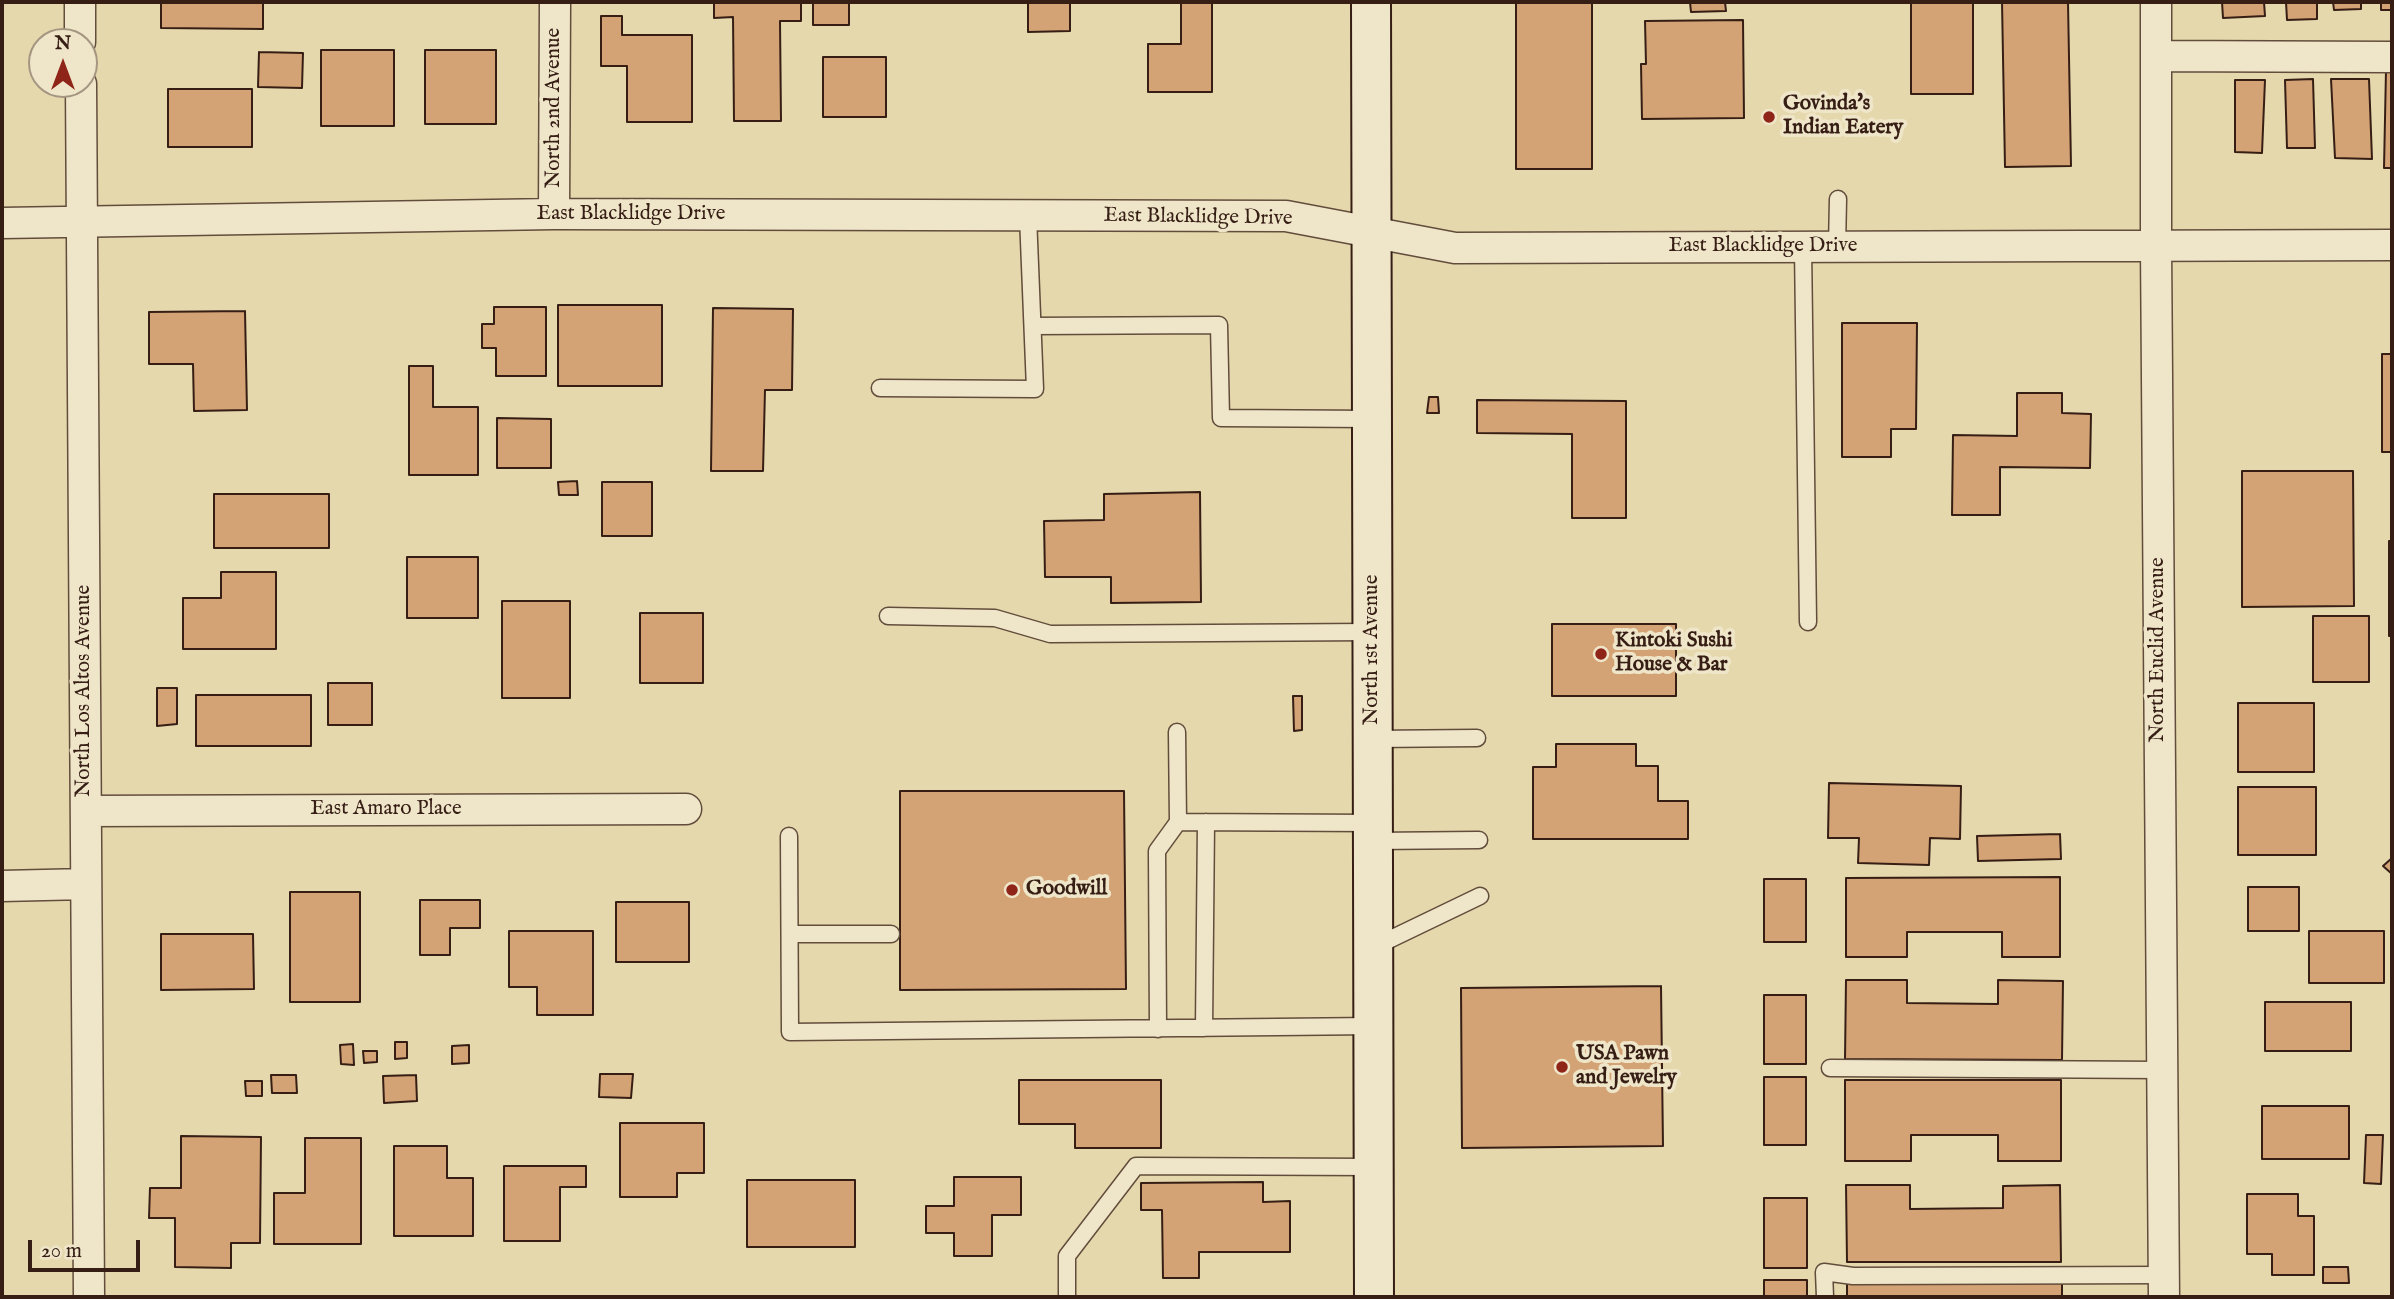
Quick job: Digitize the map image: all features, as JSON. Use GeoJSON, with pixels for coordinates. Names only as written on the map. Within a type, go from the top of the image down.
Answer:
{"type":"FeatureCollection","features":[{"type":"Feature","properties":{"kind":"main road","name":"North 1st Avenue"},"geometry":{"type":"LineString","coordinates":[[1371,2],[1374,1297]]}},
{"type":"Feature","properties":{"kind":"street"},"geometry":{"type":"LineString","coordinates":[[80,2],[80,28]]}},
{"type":"Feature","properties":{"kind":"street","name":"North 2nd Avenue"},"geometry":{"type":"LineString","coordinates":[[554,214],[555,2]]}},
{"type":"Feature","properties":{"kind":"street","name":"North Euclid Avenue"},"geometry":{"type":"LineString","coordinates":[[2156,2],[2164,1286]]}},
{"type":"Feature","properties":{"kind":"street"},"geometry":{"type":"LineString","coordinates":[[2156,56],[2392,57]]}},
{"type":"Feature","properties":{"kind":"street","name":"North Los Altos Avenue"},"geometry":{"type":"LineString","coordinates":[[81,98],[89,1297]]}},
{"type":"Feature","properties":{"kind":"street","name":"East Blacklidge Drive"},"geometry":{"type":"LineString","coordinates":[[2,223],[554,214],[1286,216],[1455,248],[2392,246]]}},
{"type":"Feature","properties":{"kind":"street","name":"East Amaro Place"},"geometry":{"type":"LineString","coordinates":[[86,811],[687,808]]}},
{"type":"Feature","properties":{"kind":"street"},"geometry":{"type":"LineString","coordinates":[[2,886],[86,884]]}},
{"type":"Feature","properties":{"kind":"lane"},"geometry":{"type":"LineString","coordinates":[[1837,247],[1838,199]]}},
{"type":"Feature","properties":{"kind":"lane"},"geometry":{"type":"LineString","coordinates":[[880,388],[1035,389],[1028,216]]}},
{"type":"Feature","properties":{"kind":"lane"},"geometry":{"type":"LineString","coordinates":[[1803,247],[1808,622]]}},
{"type":"Feature","properties":{"kind":"lane"},"geometry":{"type":"LineString","coordinates":[[1033,326],[1219,325],[1221,418],[1371,419]]}},
{"type":"Feature","properties":{"kind":"lane"},"geometry":{"type":"LineString","coordinates":[[888,616],[995,618],[1051,634],[1372,632]]}},
{"type":"Feature","properties":{"kind":"lane"},"geometry":{"type":"LineString","coordinates":[[1158,1029],[1157,851],[1178,822],[1177,732]]}},
{"type":"Feature","properties":{"kind":"lane"},"geometry":{"type":"LineString","coordinates":[[1373,739],[1477,738]]}},
{"type":"Feature","properties":{"kind":"lane"},"geometry":{"type":"LineString","coordinates":[[1178,822],[1479,840]]}},
{"type":"Feature","properties":{"kind":"lane"},"geometry":{"type":"LineString","coordinates":[[1205,1028],[1206,822]]}},
{"type":"Feature","properties":{"kind":"lane"},"geometry":{"type":"LineString","coordinates":[[789,836],[790,1032],[1374,1026]]}},
{"type":"Feature","properties":{"kind":"lane"},"geometry":{"type":"LineString","coordinates":[[1374,947],[1480,896]]}},
{"type":"Feature","properties":{"kind":"lane"},"geometry":{"type":"LineString","coordinates":[[790,934],[891,934]]}},
{"type":"Feature","properties":{"kind":"lane"},"geometry":{"type":"LineString","coordinates":[[1830,1068],[2162,1070]]}},
{"type":"Feature","properties":{"kind":"lane"},"geometry":{"type":"LineString","coordinates":[[1067,1297],[1067,1256],[1136,1166],[1375,1167]]}},
{"type":"Feature","properties":{"kind":"lane"},"geometry":{"type":"LineString","coordinates":[[1825,1297],[1824,1272],[1853,1276],[2164,1286]]}},
{"type":"Feature","properties":{"kind":"building"},"geometry":{"type":"Polygon","coordinates":[[[161,2],[263,2],[263,29],[161,28],[161,2]]]}},
{"type":"Feature","properties":{"kind":"building"},"geometry":{"type":"Polygon","coordinates":[[[714,2],[801,2],[801,21],[780,21],[781,121],[734,121],[733,17],[714,18],[714,2]]]}},
{"type":"Feature","properties":{"kind":"building"},"geometry":{"type":"Polygon","coordinates":[[[813,2],[849,2],[849,25],[813,25],[813,2]]]}},
{"type":"Feature","properties":{"kind":"building"},"geometry":{"type":"Polygon","coordinates":[[[1028,2],[1070,2],[1070,31],[1028,32],[1028,2]]]}},
{"type":"Feature","properties":{"kind":"building"},"geometry":{"type":"Polygon","coordinates":[[[1181,2],[1212,2],[1212,92],[1148,92],[1148,44],[1181,44],[1181,2]]]}},
{"type":"Feature","properties":{"kind":"building"},"geometry":{"type":"Polygon","coordinates":[[[1516,2],[1592,2],[1592,169],[1516,169],[1516,2]]]}},
{"type":"Feature","properties":{"kind":"building"},"geometry":{"type":"Polygon","coordinates":[[[1690,2],[1725,2],[1726,11],[1691,12],[1690,2]]]}},
{"type":"Feature","properties":{"kind":"building"},"geometry":{"type":"Polygon","coordinates":[[[1911,2],[1973,2],[1973,94],[1911,94],[1911,2]]]}},
{"type":"Feature","properties":{"kind":"building"},"geometry":{"type":"Polygon","coordinates":[[[2002,2],[2068,2],[2071,166],[2005,167],[2002,2]]]}},
{"type":"Feature","properties":{"kind":"building"},"geometry":{"type":"Polygon","coordinates":[[[2222,2],[2264,2],[2265,16],[2223,18],[2222,2]]]}},
{"type":"Feature","properties":{"kind":"building"},"geometry":{"type":"Polygon","coordinates":[[[2286,2],[2317,2],[2317,19],[2287,20],[2286,2]]]}},
{"type":"Feature","properties":{"kind":"building"},"geometry":{"type":"Polygon","coordinates":[[[2333,2],[2361,2],[2361,9],[2334,10],[2333,2]]]}},
{"type":"Feature","properties":{"kind":"building"},"geometry":{"type":"Polygon","coordinates":[[[2381,2],[2392,2],[2392,10],[2381,10],[2381,2]]]}},
{"type":"Feature","properties":{"kind":"building"},"geometry":{"type":"Polygon","coordinates":[[[601,16],[622,16],[622,35],[692,35],[692,122],[627,122],[627,66],[601,66],[601,16]]]}},
{"type":"Feature","properties":{"kind":"building"},"geometry":{"type":"Polygon","coordinates":[[[1743,20],[1744,118],[1642,119],[1641,64],[1646,64],[1645,21],[1743,20]]]}},
{"type":"Feature","properties":{"kind":"building"},"geometry":{"type":"Polygon","coordinates":[[[321,50],[394,50],[394,126],[321,126],[321,50]]]}},
{"type":"Feature","properties":{"kind":"building"},"geometry":{"type":"Polygon","coordinates":[[[425,50],[496,50],[496,124],[425,124],[425,50]]]}},
{"type":"Feature","properties":{"kind":"building"},"geometry":{"type":"Polygon","coordinates":[[[259,52],[303,53],[302,88],[258,87],[259,52]]]}},
{"type":"Feature","properties":{"kind":"building"},"geometry":{"type":"Polygon","coordinates":[[[823,57],[886,57],[886,117],[823,117],[823,57]]]}},
{"type":"Feature","properties":{"kind":"building"},"geometry":{"type":"Polygon","coordinates":[[[2386,70],[2392,70],[2392,168],[2384,168],[2386,70]]]}},
{"type":"Feature","properties":{"kind":"building"},"geometry":{"type":"Polygon","coordinates":[[[2313,79],[2315,148],[2287,148],[2285,80],[2313,79]]]}},
{"type":"Feature","properties":{"kind":"building"},"geometry":{"type":"Polygon","coordinates":[[[2331,79],[2369,79],[2372,159],[2335,158],[2331,79]]]}},
{"type":"Feature","properties":{"kind":"building"},"geometry":{"type":"Polygon","coordinates":[[[2235,80],[2265,80],[2262,153],[2235,152],[2235,80]]]}},
{"type":"Feature","properties":{"kind":"building"},"geometry":{"type":"Polygon","coordinates":[[[168,89],[252,89],[252,147],[168,147],[168,89]]]}},
{"type":"Feature","properties":{"kind":"building"},"geometry":{"type":"Polygon","coordinates":[[[558,305],[662,305],[662,386],[558,386],[558,305]]]}},
{"type":"Feature","properties":{"kind":"building"},"geometry":{"type":"Polygon","coordinates":[[[494,307],[546,307],[546,376],[496,376],[496,348],[482,348],[482,324],[494,324],[494,307]]]}},
{"type":"Feature","properties":{"kind":"building"},"geometry":{"type":"Polygon","coordinates":[[[713,308],[793,309],[792,390],[765,390],[763,471],[711,471],[713,308]]]}},
{"type":"Feature","properties":{"kind":"building"},"geometry":{"type":"Polygon","coordinates":[[[245,311],[247,410],[194,411],[193,364],[149,364],[149,312],[245,311]]]}},
{"type":"Feature","properties":{"kind":"building"},"geometry":{"type":"Polygon","coordinates":[[[1842,323],[1917,323],[1916,429],[1891,429],[1891,457],[1842,457],[1842,323]]]}},
{"type":"Feature","properties":{"kind":"building"},"geometry":{"type":"Polygon","coordinates":[[[2382,354],[2392,354],[2392,452],[2382,452],[2382,354]]]}},
{"type":"Feature","properties":{"kind":"building"},"geometry":{"type":"Polygon","coordinates":[[[409,366],[433,366],[433,407],[478,407],[478,475],[409,475],[409,366]]]}},
{"type":"Feature","properties":{"kind":"building"},"geometry":{"type":"Polygon","coordinates":[[[2017,393],[2062,393],[2062,413],[2091,414],[2090,468],[2000,467],[2000,515],[1952,515],[1953,435],[2017,436],[2017,393]]]}},
{"type":"Feature","properties":{"kind":"building"},"geometry":{"type":"Polygon","coordinates":[[[1429,397],[1438,397],[1439,413],[1427,413],[1429,397]]]}},
{"type":"Feature","properties":{"kind":"building"},"geometry":{"type":"Polygon","coordinates":[[[1477,400],[1626,401],[1626,518],[1572,518],[1572,434],[1477,433],[1477,400]]]}},
{"type":"Feature","properties":{"kind":"building"},"geometry":{"type":"Polygon","coordinates":[[[497,418],[551,419],[551,468],[497,468],[497,418]]]}},
{"type":"Feature","properties":{"kind":"building"},"geometry":{"type":"Polygon","coordinates":[[[2242,471],[2353,471],[2354,606],[2242,607],[2242,471]]]}},
{"type":"Feature","properties":{"kind":"building"},"geometry":{"type":"Polygon","coordinates":[[[577,481],[578,495],[559,495],[558,482],[577,481]]]}},
{"type":"Feature","properties":{"kind":"building"},"geometry":{"type":"Polygon","coordinates":[[[602,482],[652,482],[652,536],[602,536],[602,482]]]}},
{"type":"Feature","properties":{"kind":"building"},"geometry":{"type":"Polygon","coordinates":[[[1200,492],[1201,602],[1111,603],[1111,577],[1045,577],[1044,521],[1104,520],[1104,494],[1200,492]]]}},
{"type":"Feature","properties":{"kind":"building"},"geometry":{"type":"Polygon","coordinates":[[[214,494],[329,494],[329,548],[214,548],[214,494]]]}},
{"type":"Feature","properties":{"kind":"building"},"geometry":{"type":"Polygon","coordinates":[[[2389,541],[2392,541],[2392,636],[2389,636],[2389,541]]]}},
{"type":"Feature","properties":{"kind":"building"},"geometry":{"type":"Polygon","coordinates":[[[407,557],[478,557],[478,618],[407,618],[407,557]]]}},
{"type":"Feature","properties":{"kind":"building"},"geometry":{"type":"Polygon","coordinates":[[[221,572],[276,572],[276,649],[183,649],[183,598],[221,598],[221,572]]]}},
{"type":"Feature","properties":{"kind":"building"},"geometry":{"type":"Polygon","coordinates":[[[502,601],[570,601],[570,698],[502,698],[502,601]]]}},
{"type":"Feature","properties":{"kind":"building"},"geometry":{"type":"Polygon","coordinates":[[[640,613],[703,613],[703,683],[640,683],[640,613]]]}},
{"type":"Feature","properties":{"kind":"building"},"geometry":{"type":"Polygon","coordinates":[[[2313,616],[2369,616],[2369,682],[2313,682],[2313,616]]]}},
{"type":"Feature","properties":{"kind":"building"},"geometry":{"type":"Polygon","coordinates":[[[1552,624],[1676,624],[1676,696],[1552,696],[1552,624]]]}},
{"type":"Feature","properties":{"kind":"building"},"geometry":{"type":"Polygon","coordinates":[[[328,683],[372,683],[372,725],[328,725],[328,683]]]}},
{"type":"Feature","properties":{"kind":"building"},"geometry":{"type":"Polygon","coordinates":[[[157,688],[177,688],[177,724],[157,726],[157,688]]]}},
{"type":"Feature","properties":{"kind":"building"},"geometry":{"type":"Polygon","coordinates":[[[196,695],[311,695],[311,746],[196,746],[196,695]]]}},
{"type":"Feature","properties":{"kind":"building"},"geometry":{"type":"Polygon","coordinates":[[[1293,696],[1302,696],[1302,730],[1294,731],[1293,696]]]}},
{"type":"Feature","properties":{"kind":"building"},"geometry":{"type":"Polygon","coordinates":[[[2238,703],[2314,703],[2314,772],[2238,772],[2238,703]]]}},
{"type":"Feature","properties":{"kind":"building"},"geometry":{"type":"Polygon","coordinates":[[[1556,744],[1636,744],[1636,766],[1658,766],[1658,801],[1688,801],[1688,839],[1533,839],[1533,767],[1556,767],[1556,744]]]}},
{"type":"Feature","properties":{"kind":"building"},"geometry":{"type":"Polygon","coordinates":[[[1829,783],[1961,786],[1960,839],[1930,838],[1929,865],[1858,863],[1859,838],[1828,838],[1829,783]]]}},
{"type":"Feature","properties":{"kind":"building"},"geometry":{"type":"Polygon","coordinates":[[[2238,787],[2316,787],[2316,855],[2238,855],[2238,787]]]}},
{"type":"Feature","properties":{"kind":"building","name":"Goodwill"},"geometry":{"type":"Polygon","coordinates":[[[900,791],[1124,791],[1126,989],[900,990],[900,791]]]}},
{"type":"Feature","properties":{"kind":"building"},"geometry":{"type":"Polygon","coordinates":[[[2060,834],[2061,859],[1978,861],[1977,836],[2060,834]]]}},
{"type":"Feature","properties":{"kind":"building"},"geometry":{"type":"Polygon","coordinates":[[[2392,858],[2392,874],[2383,866],[2392,858]]]}},
{"type":"Feature","properties":{"kind":"building"},"geometry":{"type":"Polygon","coordinates":[[[2060,877],[2060,957],[2002,957],[2002,932],[1907,932],[1907,957],[1846,957],[1846,878],[2060,877]]]}},
{"type":"Feature","properties":{"kind":"building"},"geometry":{"type":"Polygon","coordinates":[[[1764,879],[1806,879],[1806,942],[1764,942],[1764,879]]]}},
{"type":"Feature","properties":{"kind":"building"},"geometry":{"type":"Polygon","coordinates":[[[2248,887],[2299,887],[2299,931],[2248,931],[2248,887]]]}},
{"type":"Feature","properties":{"kind":"building"},"geometry":{"type":"Polygon","coordinates":[[[290,892],[360,892],[360,1002],[290,1002],[290,892]]]}},
{"type":"Feature","properties":{"kind":"building"},"geometry":{"type":"Polygon","coordinates":[[[420,900],[480,900],[480,928],[450,928],[450,955],[420,955],[420,900]]]}},
{"type":"Feature","properties":{"kind":"building"},"geometry":{"type":"Polygon","coordinates":[[[616,902],[689,902],[689,962],[616,962],[616,902]]]}},
{"type":"Feature","properties":{"kind":"building"},"geometry":{"type":"Polygon","coordinates":[[[509,931],[593,931],[593,1015],[537,1015],[537,987],[509,987],[509,931]]]}},
{"type":"Feature","properties":{"kind":"building"},"geometry":{"type":"Polygon","coordinates":[[[2309,931],[2384,931],[2384,983],[2309,983],[2309,931]]]}},
{"type":"Feature","properties":{"kind":"building"},"geometry":{"type":"Polygon","coordinates":[[[161,934],[253,934],[254,989],[161,990],[161,934]]]}},
{"type":"Feature","properties":{"kind":"building"},"geometry":{"type":"Polygon","coordinates":[[[1846,980],[1907,980],[1907,1003],[1998,1004],[1998,980],[2063,981],[2062,1060],[1845,1059],[1846,980]]]}},
{"type":"Feature","properties":{"kind":"building","name":"USA Pawn and Jewelry"},"geometry":{"type":"Polygon","coordinates":[[[1661,986],[1663,1146],[1462,1148],[1461,988],[1661,986]]]}},
{"type":"Feature","properties":{"kind":"building"},"geometry":{"type":"Polygon","coordinates":[[[1764,995],[1806,995],[1806,1064],[1764,1064],[1764,995]]]}},
{"type":"Feature","properties":{"kind":"building"},"geometry":{"type":"Polygon","coordinates":[[[2265,1002],[2351,1002],[2351,1051],[2265,1051],[2265,1002]]]}},
{"type":"Feature","properties":{"kind":"building"},"geometry":{"type":"Polygon","coordinates":[[[395,1042],[407,1042],[407,1058],[395,1059],[395,1042]]]}},
{"type":"Feature","properties":{"kind":"building"},"geometry":{"type":"Polygon","coordinates":[[[353,1044],[354,1065],[341,1064],[340,1045],[353,1044]]]}},
{"type":"Feature","properties":{"kind":"building"},"geometry":{"type":"Polygon","coordinates":[[[469,1045],[469,1063],[452,1064],[452,1046],[469,1045]]]}},
{"type":"Feature","properties":{"kind":"building"},"geometry":{"type":"Polygon","coordinates":[[[363,1051],[377,1051],[377,1062],[364,1063],[363,1051]]]}},
{"type":"Feature","properties":{"kind":"building"},"geometry":{"type":"Polygon","coordinates":[[[600,1074],[633,1074],[631,1098],[599,1097],[600,1074]]]}},
{"type":"Feature","properties":{"kind":"building"},"geometry":{"type":"Polygon","coordinates":[[[271,1075],[296,1075],[297,1093],[272,1093],[271,1075]]]}},
{"type":"Feature","properties":{"kind":"building"},"geometry":{"type":"Polygon","coordinates":[[[416,1075],[417,1101],[384,1103],[383,1076],[416,1075]]]}},
{"type":"Feature","properties":{"kind":"building"},"geometry":{"type":"Polygon","coordinates":[[[1764,1077],[1806,1077],[1806,1145],[1764,1145],[1764,1077]]]}},
{"type":"Feature","properties":{"kind":"building"},"geometry":{"type":"Polygon","coordinates":[[[1019,1080],[1161,1080],[1161,1148],[1075,1148],[1075,1124],[1019,1124],[1019,1080]]]}},
{"type":"Feature","properties":{"kind":"building"},"geometry":{"type":"Polygon","coordinates":[[[1845,1080],[2061,1080],[2061,1161],[1998,1161],[1998,1135],[1911,1135],[1911,1161],[1845,1161],[1845,1080]]]}},
{"type":"Feature","properties":{"kind":"building"},"geometry":{"type":"Polygon","coordinates":[[[245,1081],[262,1081],[262,1096],[246,1096],[245,1081]]]}},
{"type":"Feature","properties":{"kind":"building"},"geometry":{"type":"Polygon","coordinates":[[[2262,1106],[2349,1106],[2349,1159],[2262,1159],[2262,1106]]]}},
{"type":"Feature","properties":{"kind":"building"},"geometry":{"type":"Polygon","coordinates":[[[620,1123],[704,1123],[704,1173],[677,1173],[677,1197],[620,1197],[620,1123]]]}},
{"type":"Feature","properties":{"kind":"building"},"geometry":{"type":"Polygon","coordinates":[[[2366,1135],[2383,1135],[2381,1184],[2364,1183],[2366,1135]]]}},
{"type":"Feature","properties":{"kind":"building"},"geometry":{"type":"Polygon","coordinates":[[[181,1136],[261,1137],[260,1243],[231,1243],[231,1268],[175,1267],[175,1218],[149,1218],[150,1188],[181,1188],[181,1136]]]}},
{"type":"Feature","properties":{"kind":"building"},"geometry":{"type":"Polygon","coordinates":[[[305,1138],[361,1138],[361,1244],[274,1244],[274,1193],[305,1193],[305,1138]]]}},
{"type":"Feature","properties":{"kind":"building"},"geometry":{"type":"Polygon","coordinates":[[[394,1146],[447,1146],[447,1178],[473,1178],[473,1236],[394,1236],[394,1146]]]}},
{"type":"Feature","properties":{"kind":"building"},"geometry":{"type":"Polygon","coordinates":[[[504,1166],[586,1166],[586,1187],[560,1187],[560,1241],[504,1241],[504,1166]]]}},
{"type":"Feature","properties":{"kind":"building"},"geometry":{"type":"Polygon","coordinates":[[[954,1177],[1021,1177],[1021,1215],[992,1215],[992,1256],[954,1256],[954,1233],[926,1233],[926,1206],[954,1206],[954,1177]]]}},
{"type":"Feature","properties":{"kind":"building"},"geometry":{"type":"Polygon","coordinates":[[[747,1180],[855,1180],[855,1247],[747,1247],[747,1180]]]}},
{"type":"Feature","properties":{"kind":"building"},"geometry":{"type":"Polygon","coordinates":[[[1263,1182],[1263,1202],[1290,1201],[1290,1252],[1199,1252],[1199,1278],[1163,1278],[1162,1210],[1141,1210],[1141,1183],[1263,1182]]]}},
{"type":"Feature","properties":{"kind":"building"},"geometry":{"type":"Polygon","coordinates":[[[1846,1185],[1910,1185],[1910,1209],[2003,1208],[2003,1186],[2060,1185],[2061,1262],[1847,1262],[1846,1185]]]}},
{"type":"Feature","properties":{"kind":"building"},"geometry":{"type":"Polygon","coordinates":[[[2247,1194],[2298,1194],[2298,1216],[2314,1216],[2314,1275],[2272,1275],[2272,1254],[2247,1254],[2247,1194]]]}},
{"type":"Feature","properties":{"kind":"building"},"geometry":{"type":"Polygon","coordinates":[[[1764,1198],[1807,1198],[1807,1268],[1764,1268],[1764,1198]]]}},
{"type":"Feature","properties":{"kind":"building"},"geometry":{"type":"Polygon","coordinates":[[[2323,1267],[2348,1267],[2349,1283],[2323,1283],[2323,1267]]]}},
{"type":"Feature","properties":{"kind":"building"},"geometry":{"type":"Polygon","coordinates":[[[1764,1280],[1807,1280],[1807,1297],[1764,1297],[1764,1280]]]}},
{"type":"Feature","properties":{"kind":"building"},"geometry":{"type":"Polygon","coordinates":[[[1847,1283],[2062,1283],[2062,1297],[1847,1297],[1847,1283]]]}},
{"type":"Feature","properties":{"kind":"place","name":"Govinda's Indian Eatery"},"geometry":{"type":"Point","coordinates":[1769,117]}},
{"type":"Feature","properties":{"kind":"place","name":"Kintoki Sushi House & Bar"},"geometry":{"type":"Point","coordinates":[1601,654]}},
{"type":"Feature","properties":{"kind":"place","name":"Goodwill"},"geometry":{"type":"Point","coordinates":[1012,890]}},
{"type":"Feature","properties":{"kind":"place","name":"USA Pawn and Jewelry"},"geometry":{"type":"Point","coordinates":[1562,1067]}}]}
